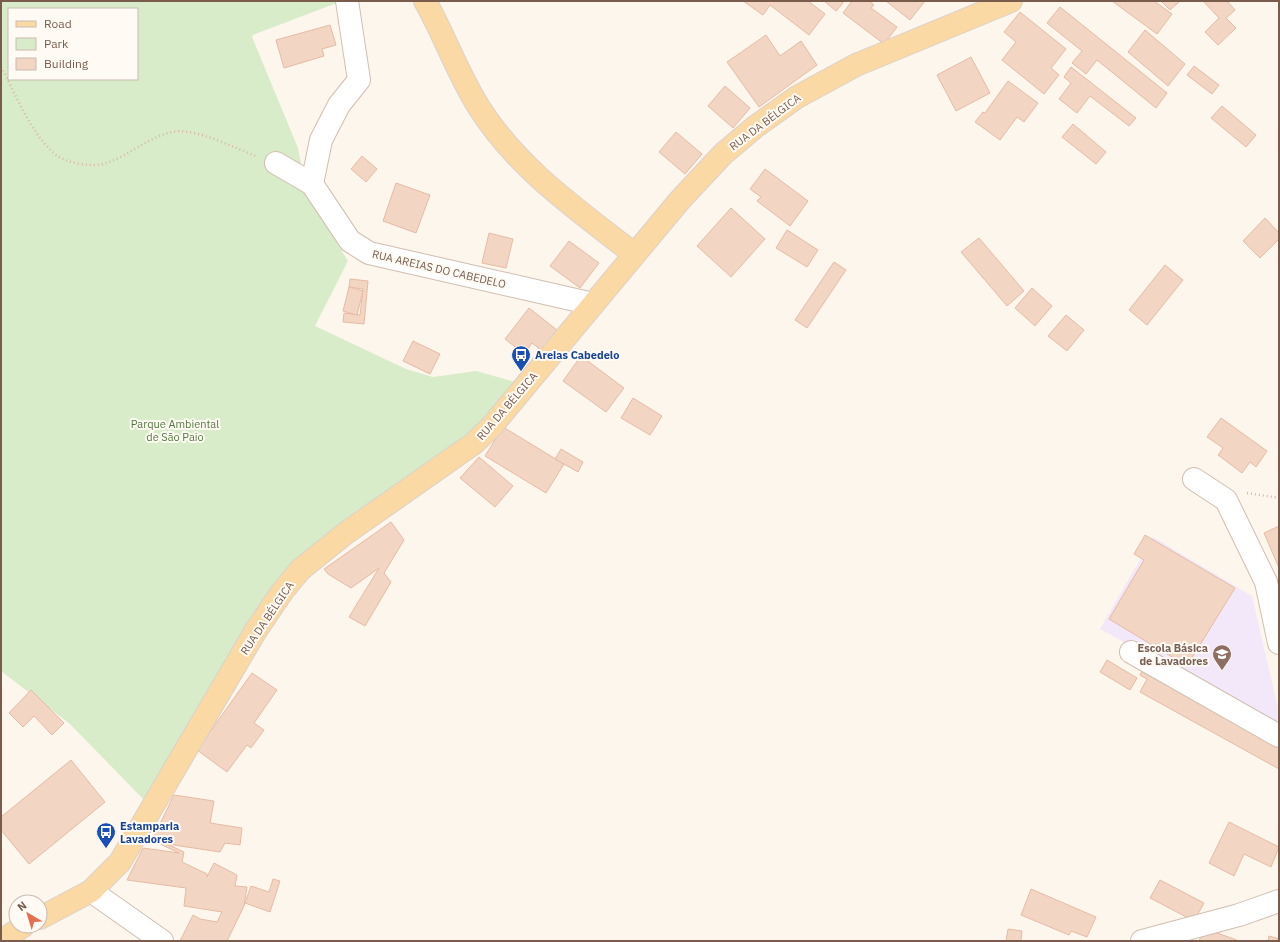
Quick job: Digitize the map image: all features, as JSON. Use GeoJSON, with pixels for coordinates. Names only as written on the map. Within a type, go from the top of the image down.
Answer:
{"type":"FeatureCollection","features":[{"type":"Feature","properties":{"kind":"main road"},"geometry":{"type":"LineString","coordinates":[[425,1],[467,87],[480,110],[517,157],[546,185],[634,254]]}},
{"type":"Feature","properties":{"kind":"main road","name":"RUA DA BÉLGICA"},"geometry":{"type":"LineString","coordinates":[[48,914],[91,891],[120,862],[255,632],[282,592],[300,570],[346,533],[473,444],[491,427],[634,254],[723,154],[754,127],[797,97],[856,65],[1011,1]]}},
{"type":"Feature","properties":{"kind":"main road"},"geometry":{"type":"LineString","coordinates":[[2,941],[12,934]]}},
{"type":"Feature","properties":{"kind":"street"},"geometry":{"type":"LineString","coordinates":[[312,184],[321,140],[339,105],[359,80],[347,1]]}},
{"type":"Feature","properties":{"kind":"street","name":"RUA AREIAS DO CABEDELO"},"geometry":{"type":"LineString","coordinates":[[276,163],[312,184],[350,241],[369,253],[593,304]]}},
{"type":"Feature","properties":{"kind":"street"},"geometry":{"type":"LineString","coordinates":[[1194,478],[1226,500],[1266,582],[1279,643]]}},
{"type":"Feature","properties":{"kind":"street"},"geometry":{"type":"LineString","coordinates":[[1131,652],[1279,736]]}},
{"type":"Feature","properties":{"kind":"street"},"geometry":{"type":"LineString","coordinates":[[91,891],[162,941]]}},
{"type":"Feature","properties":{"kind":"street"},"geometry":{"type":"LineString","coordinates":[[1142,941],[1239,915],[1279,901]]}},
{"type":"Feature","properties":{"kind":"path"},"geometry":{"type":"LineString","coordinates":[[1,67],[34,129],[57,155],[84,165],[106,164],[142,144],[172,132],[193,133],[276,163]]}},
{"type":"Feature","properties":{"kind":"path"},"geometry":{"type":"LineString","coordinates":[[1226,500],[1235,492],[1279,498]]}},
{"type":"Feature","properties":{"kind":"shaded area","name":"Escola Básica de Lavadores"},"geometry":{"type":"Polygon","coordinates":[[[1153,537],[1252,596],[1279,712],[1279,718],[1275,725],[1100,629],[1153,537]]]}},
{"type":"Feature","properties":{"kind":"green space","name":"Parque Ambiental de São Paio"},"geometry":{"type":"Polygon","coordinates":[[[1,1],[342,1],[253,35],[252,37],[298,148],[307,195],[348,261],[315,326],[406,369],[433,377],[476,371],[515,382],[454,453],[336,534],[146,802],[70,724],[1,671],[1,1]]]}},
{"type":"Feature","properties":{"kind":"building"},"geometry":{"type":"Polygon","coordinates":[[[743,1],[808,1],[825,14],[809,35],[770,5],[763,15],[743,1]]]}},
{"type":"Feature","properties":{"kind":"building"},"geometry":{"type":"Polygon","coordinates":[[[824,1],[840,1],[843,3],[836,11],[824,1]]]}},
{"type":"Feature","properties":{"kind":"building"},"geometry":{"type":"Polygon","coordinates":[[[852,1],[869,1],[874,5],[871,8],[897,27],[884,44],[843,13],[852,1]]]}},
{"type":"Feature","properties":{"kind":"building"},"geometry":{"type":"Polygon","coordinates":[[[886,1],[925,1],[910,20],[886,1]]]}},
{"type":"Feature","properties":{"kind":"building"},"geometry":{"type":"Polygon","coordinates":[[[1112,1],[1154,1],[1172,14],[1157,34],[1112,1]]]}},
{"type":"Feature","properties":{"kind":"building"},"geometry":{"type":"Polygon","coordinates":[[[1161,1],[1180,1],[1170,10],[1161,1]]]}},
{"type":"Feature","properties":{"kind":"building"},"geometry":{"type":"Polygon","coordinates":[[[1203,1],[1227,1],[1235,10],[1226,18],[1236,28],[1218,45],[1205,32],[1219,18],[1203,1]]]}},
{"type":"Feature","properties":{"kind":"building"},"geometry":{"type":"Polygon","coordinates":[[[1060,7],[1167,93],[1156,108],[1097,60],[1086,74],[1072,63],[1082,51],[1047,23],[1060,7]]]}},
{"type":"Feature","properties":{"kind":"building"},"geometry":{"type":"Polygon","coordinates":[[[1020,12],[1066,49],[1051,68],[1059,75],[1044,94],[1002,60],[1016,42],[1004,32],[1020,12]]]}},
{"type":"Feature","properties":{"kind":"building"},"geometry":{"type":"Polygon","coordinates":[[[330,25],[336,45],[322,49],[324,56],[284,68],[276,40],[330,25]]]}},
{"type":"Feature","properties":{"kind":"building"},"geometry":{"type":"Polygon","coordinates":[[[1145,30],[1185,64],[1168,86],[1128,52],[1145,30]]]}},
{"type":"Feature","properties":{"kind":"building"},"geometry":{"type":"Polygon","coordinates":[[[766,35],[780,56],[801,41],[817,65],[759,107],[727,62],[766,35]]]}},
{"type":"Feature","properties":{"kind":"building"},"geometry":{"type":"Polygon","coordinates":[[[971,57],[990,93],[956,111],[937,75],[971,57]]]}},
{"type":"Feature","properties":{"kind":"building"},"geometry":{"type":"Polygon","coordinates":[[[1194,66],[1219,85],[1212,94],[1187,75],[1194,66]]]}},
{"type":"Feature","properties":{"kind":"building"},"geometry":{"type":"Polygon","coordinates":[[[1071,67],[1136,118],[1129,126],[1090,96],[1077,113],[1059,99],[1071,83],[1064,77],[1071,67]]]}},
{"type":"Feature","properties":{"kind":"building"},"geometry":{"type":"Polygon","coordinates":[[[1008,81],[1038,103],[1024,122],[1017,117],[1000,140],[975,122],[983,112],[985,113],[1008,81]]]}},
{"type":"Feature","properties":{"kind":"building"},"geometry":{"type":"Polygon","coordinates":[[[725,86],[750,108],[733,128],[708,106],[725,86]]]}},
{"type":"Feature","properties":{"kind":"building"},"geometry":{"type":"Polygon","coordinates":[[[1222,106],[1256,135],[1246,147],[1211,118],[1222,106]]]}},
{"type":"Feature","properties":{"kind":"building"},"geometry":{"type":"Polygon","coordinates":[[[1073,124],[1106,152],[1096,164],[1062,137],[1073,124]]]}},
{"type":"Feature","properties":{"kind":"building"},"geometry":{"type":"Polygon","coordinates":[[[676,132],[702,154],[685,174],[659,152],[676,132]]]}},
{"type":"Feature","properties":{"kind":"building"},"geometry":{"type":"Polygon","coordinates":[[[362,156],[377,169],[366,182],[351,169],[362,156]]]}},
{"type":"Feature","properties":{"kind":"building"},"geometry":{"type":"Polygon","coordinates":[[[765,169],[808,201],[790,226],[757,201],[761,197],[750,189],[765,169]]]}},
{"type":"Feature","properties":{"kind":"building"},"geometry":{"type":"Polygon","coordinates":[[[396,183],[430,195],[416,233],[383,221],[396,183]]]}},
{"type":"Feature","properties":{"kind":"building"},"geometry":{"type":"Polygon","coordinates":[[[731,208],[765,239],[731,277],[697,246],[731,208]]]}},
{"type":"Feature","properties":{"kind":"building"},"geometry":{"type":"Polygon","coordinates":[[[1265,218],[1279,233],[1279,239],[1260,258],[1243,241],[1265,218]]]}},
{"type":"Feature","properties":{"kind":"building"},"geometry":{"type":"Polygon","coordinates":[[[787,230],[818,250],[807,267],[776,248],[787,230]]]}},
{"type":"Feature","properties":{"kind":"building"},"geometry":{"type":"Polygon","coordinates":[[[489,233],[513,239],[506,268],[482,263],[489,233]]]}},
{"type":"Feature","properties":{"kind":"building"},"geometry":{"type":"Polygon","coordinates":[[[979,238],[1024,291],[1007,306],[961,252],[979,238]]]}},
{"type":"Feature","properties":{"kind":"building"},"geometry":{"type":"Polygon","coordinates":[[[569,241],[599,263],[580,288],[550,266],[569,241]]]}},
{"type":"Feature","properties":{"kind":"building"},"geometry":{"type":"Polygon","coordinates":[[[834,262],[846,270],[807,328],[795,320],[834,262]]]}},
{"type":"Feature","properties":{"kind":"building"},"geometry":{"type":"Polygon","coordinates":[[[1165,265],[1183,280],[1147,325],[1129,310],[1165,265]]]}},
{"type":"Feature","properties":{"kind":"building"},"geometry":{"type":"Polygon","coordinates":[[[350,279],[368,281],[364,324],[343,322],[344,313],[360,315],[363,289],[349,287],[350,279]]]}},
{"type":"Feature","properties":{"kind":"building"},"geometry":{"type":"Polygon","coordinates":[[[349,287],[363,291],[357,315],[343,311],[349,287]]]}},
{"type":"Feature","properties":{"kind":"building"},"geometry":{"type":"Polygon","coordinates":[[[1032,288],[1052,306],[1035,326],[1015,308],[1032,288]]]}},
{"type":"Feature","properties":{"kind":"building"},"geometry":{"type":"Polygon","coordinates":[[[529,308],[557,330],[541,350],[532,343],[524,354],[505,339],[529,308]]]}},
{"type":"Feature","properties":{"kind":"building"},"geometry":{"type":"Polygon","coordinates":[[[1066,315],[1084,330],[1067,351],[1048,336],[1066,315]]]}},
{"type":"Feature","properties":{"kind":"building"},"geometry":{"type":"Polygon","coordinates":[[[413,341],[440,354],[430,374],[403,361],[413,341]]]}},
{"type":"Feature","properties":{"kind":"building"},"geometry":{"type":"Polygon","coordinates":[[[581,356],[624,388],[606,412],[563,381],[581,356]]]}},
{"type":"Feature","properties":{"kind":"building"},"geometry":{"type":"Polygon","coordinates":[[[633,398],[662,416],[650,435],[621,418],[633,398]]]}},
{"type":"Feature","properties":{"kind":"building"},"geometry":{"type":"Polygon","coordinates":[[[1221,418],[1267,451],[1256,467],[1250,462],[1242,473],[1218,455],[1223,448],[1207,437],[1221,418]]]}},
{"type":"Feature","properties":{"kind":"building"},"geometry":{"type":"Polygon","coordinates":[[[503,427],[564,464],[546,493],[485,456],[503,427]]]}},
{"type":"Feature","properties":{"kind":"building"},"geometry":{"type":"Polygon","coordinates":[[[561,449],[583,462],[578,472],[555,459],[561,449]]]}},
{"type":"Feature","properties":{"kind":"building"},"geometry":{"type":"Polygon","coordinates":[[[479,457],[513,486],[495,507],[460,478],[479,457]]]}},
{"type":"Feature","properties":{"kind":"building"},"geometry":{"type":"Polygon","coordinates":[[[391,522],[404,540],[384,573],[391,582],[365,626],[349,617],[379,568],[351,588],[328,574],[324,569],[391,522]]]}},
{"type":"Feature","properties":{"kind":"building"},"geometry":{"type":"Polygon","coordinates":[[[1279,526],[1279,568],[1264,533],[1279,526]]]}},
{"type":"Feature","properties":{"kind":"building"},"geometry":{"type":"Polygon","coordinates":[[[1145,535],[1235,588],[1187,666],[1109,619],[1144,560],[1134,554],[1145,535]]]}},
{"type":"Feature","properties":{"kind":"building"},"geometry":{"type":"Polygon","coordinates":[[[1107,660],[1137,678],[1130,690],[1100,672],[1107,660]]]}},
{"type":"Feature","properties":{"kind":"building"},"geometry":{"type":"Polygon","coordinates":[[[1146,664],[1279,745],[1279,769],[1140,692],[1147,679],[1140,675],[1146,664]]]}},
{"type":"Feature","properties":{"kind":"building"},"geometry":{"type":"Polygon","coordinates":[[[252,673],[277,690],[254,723],[264,730],[251,748],[247,745],[227,772],[197,750],[252,673]]]}},
{"type":"Feature","properties":{"kind":"building"},"geometry":{"type":"Polygon","coordinates":[[[31,690],[64,723],[52,735],[34,716],[23,727],[9,713],[31,690]]]}},
{"type":"Feature","properties":{"kind":"building"},"geometry":{"type":"Polygon","coordinates":[[[71,760],[105,802],[29,864],[1,830],[1,817],[71,760]]]}},
{"type":"Feature","properties":{"kind":"building"},"geometry":{"type":"Polygon","coordinates":[[[174,795],[214,801],[210,823],[242,828],[240,845],[225,843],[220,852],[167,844],[184,852],[182,862],[207,874],[207,877],[214,863],[237,875],[235,886],[247,887],[244,906],[227,941],[180,941],[193,915],[200,919],[217,922],[222,912],[184,906],[186,888],[127,880],[143,848],[179,853],[152,840],[174,795]]]}},
{"type":"Feature","properties":{"kind":"building"},"geometry":{"type":"Polygon","coordinates":[[[1229,822],[1279,847],[1271,867],[1244,854],[1234,876],[1209,863],[1229,822]]]}},
{"type":"Feature","properties":{"kind":"building"},"geometry":{"type":"Polygon","coordinates":[[[273,879],[280,881],[270,912],[245,903],[251,886],[269,892],[273,879]]]}},
{"type":"Feature","properties":{"kind":"building"},"geometry":{"type":"Polygon","coordinates":[[[1160,880],[1204,903],[1194,921],[1150,898],[1160,880]]]}},
{"type":"Feature","properties":{"kind":"building"},"geometry":{"type":"Polygon","coordinates":[[[1031,889],[1096,917],[1087,937],[1071,931],[1069,935],[1021,915],[1031,889]]]}},
{"type":"Feature","properties":{"kind":"building"},"geometry":{"type":"Polygon","coordinates":[[[1204,928],[1239,941],[1199,941],[1204,928]]]}},
{"type":"Feature","properties":{"kind":"building"},"geometry":{"type":"Polygon","coordinates":[[[1008,929],[1022,931],[1021,941],[1006,941],[1008,929]]]}},
{"type":"Feature","properties":{"kind":"building"},"geometry":{"type":"Polygon","coordinates":[[[1269,936],[1279,939],[1279,941],[1268,941],[1269,936]]]}},
{"type":"Feature","properties":{"kind":"place","name":"Areias Cabedelo"},"geometry":{"type":"Point","coordinates":[521,372]}},
{"type":"Feature","properties":{"kind":"place","name":"Escola Básica de Lavadores"},"geometry":{"type":"Point","coordinates":[1222,671]}},
{"type":"Feature","properties":{"kind":"place","name":"Estamparia Lavadores"},"geometry":{"type":"Point","coordinates":[106,849]}}]}
